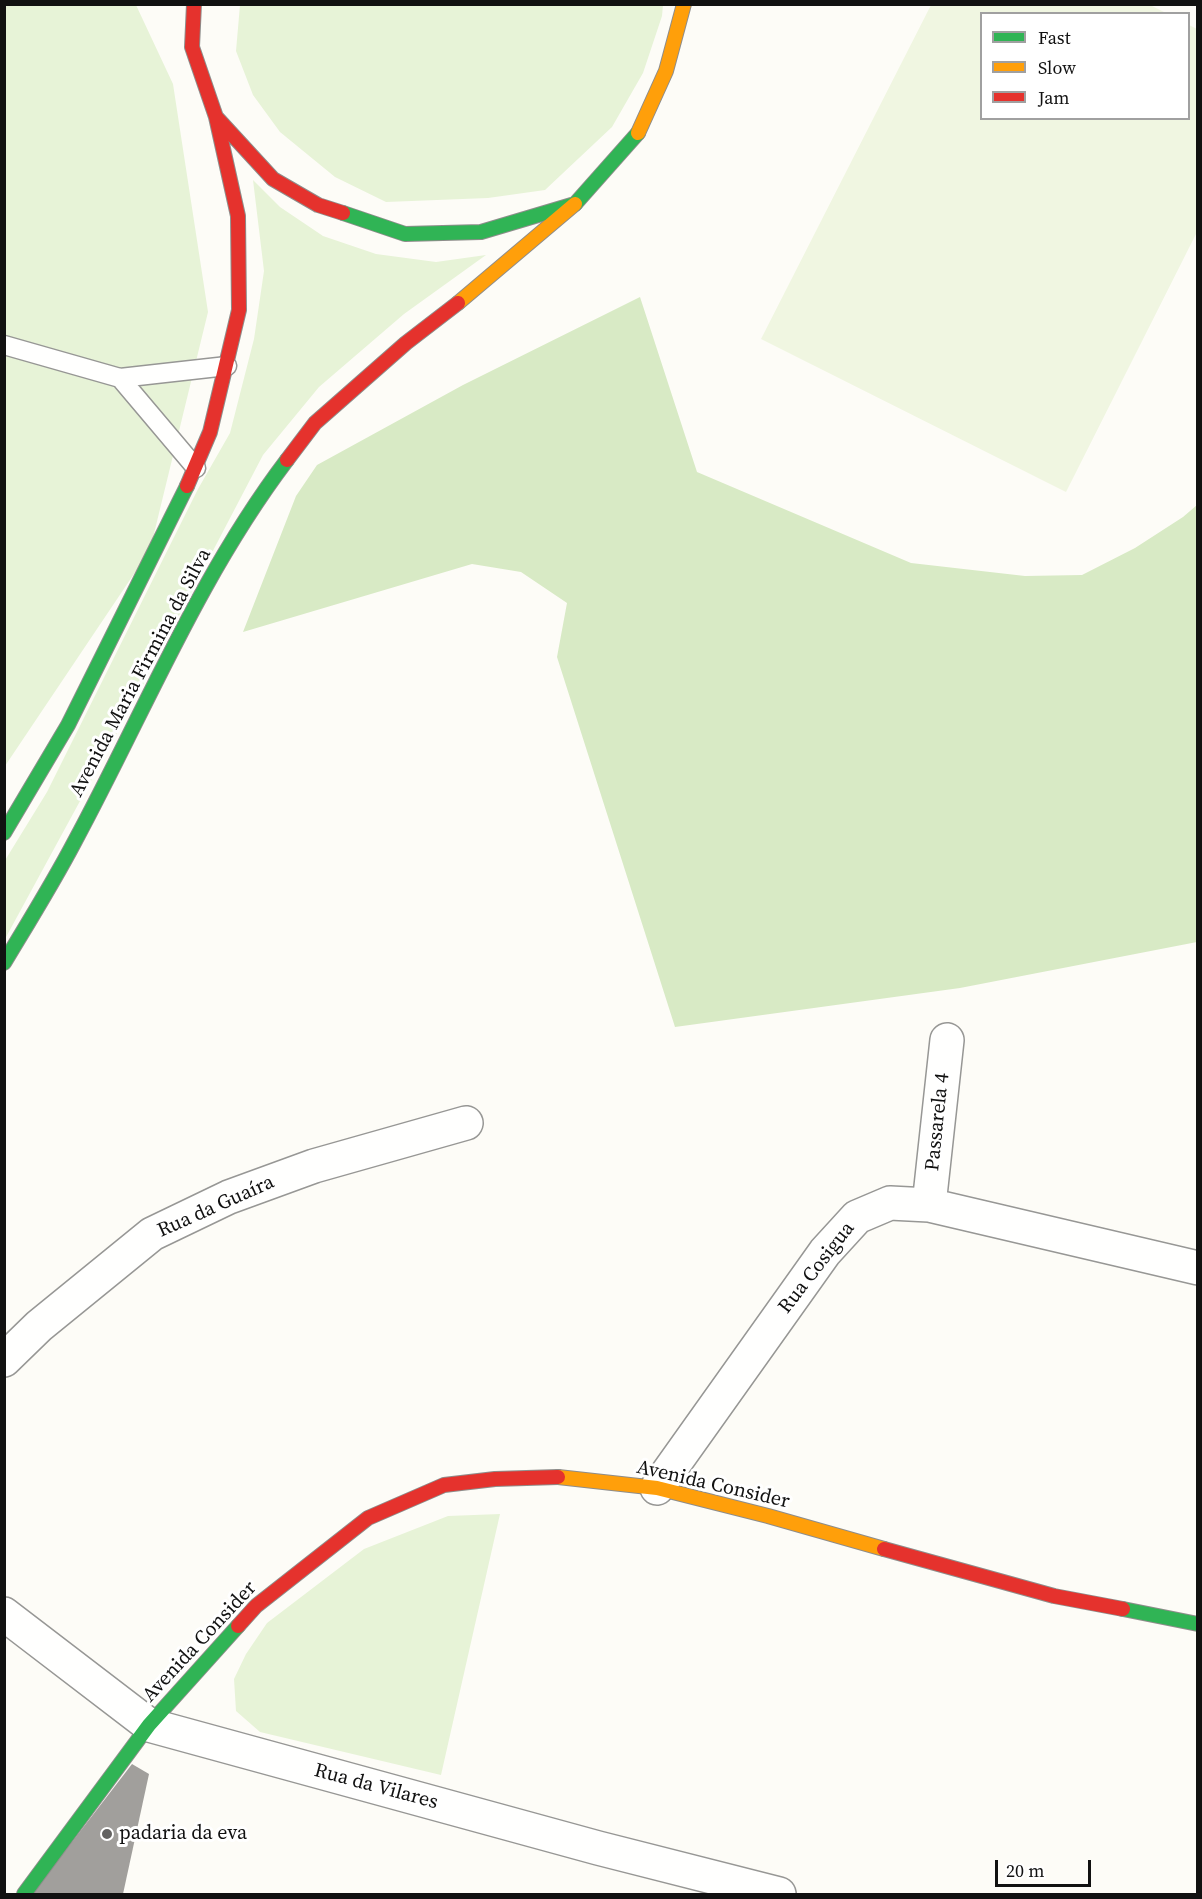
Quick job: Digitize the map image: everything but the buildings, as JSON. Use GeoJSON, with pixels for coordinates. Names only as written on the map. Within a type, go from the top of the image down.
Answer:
{"type":"FeatureCollection","features":[{"type":"Feature","properties":{"kind":"main road"},"geometry":{"type":"LineString","coordinates":[[192,47],[194,4]]}},
{"type":"Feature","properties":{"kind":"main road","name":"Avenida Maria Firmina da Silva"},"geometry":{"type":"LineString","coordinates":[[4,963],[75,842],[198,597],[265,489],[315,423],[406,343],[575,204],[636,134],[666,71],[684,4]]}},
{"type":"Feature","properties":{"kind":"main road","name":"Avenida Maria Firmina da Silva"},"geometry":{"type":"LineString","coordinates":[[4,833],[68,724],[177,509],[210,432],[227,366],[239,310],[238,216],[216,117],[192,47],[182,26]]}},
{"type":"Feature","properties":{"kind":"main road"},"geometry":{"type":"LineString","coordinates":[[216,117],[273,178],[318,205],[405,234],[481,232],[575,204]]}},
{"type":"Feature","properties":{"kind":"main road","name":"Avenida Consider"},"geometry":{"type":"LineString","coordinates":[[24,1894],[149,1725],[256,1606],[368,1518],[444,1485],[495,1479],[562,1477],[657,1488],[768,1516],[1054,1596],[1197,1623]]}},
{"type":"Feature","properties":{"kind":"street","name":"Passarela 4"},"geometry":{"type":"LineString","coordinates":[[929,1205],[947,1040]]}},
{"type":"Feature","properties":{"kind":"street","name":"Rua da Guaíra"},"geometry":{"type":"LineString","coordinates":[[4,1360],[39,1326],[152,1234],[230,1197],[314,1166],[466,1124]]}},
{"type":"Feature","properties":{"kind":"street","name":"Rua Cosigua"},"geometry":{"type":"LineString","coordinates":[[657,1488],[825,1252],[857,1217],[890,1203],[929,1205],[1197,1268]]}},
{"type":"Feature","properties":{"kind":"street","name":"Rua da Vilares"},"geometry":{"type":"LineString","coordinates":[[4,1614],[149,1725],[598,1848],[779,1894]]}},
{"type":"Feature","properties":{"kind":"lane"},"geometry":{"type":"LineString","coordinates":[[4,345],[120,378],[227,366]]}},
{"type":"Feature","properties":{"kind":"lane"},"geometry":{"type":"LineString","coordinates":[[120,378],[196,468]]}},
{"type":"Feature","properties":{"kind":"green space"},"geometry":{"type":"Polygon","coordinates":[[[240,4],[663,5],[662,16],[643,73],[612,127],[545,190],[488,198],[386,202],[335,177],[280,132],[253,95],[236,51],[240,4]]]}},
{"type":"Feature","properties":{"kind":"green space"},"geometry":{"type":"Polygon","coordinates":[[[1148,4],[1164,12],[980,12],[980,120],[1190,120],[1190,26],[1197,29],[1197,232],[1066,492],[761,339],[931,5],[1148,4]]]}},
{"type":"Feature","properties":{"kind":"green space"},"geometry":{"type":"Polygon","coordinates":[[[5,5],[136,5],[173,84],[208,312],[150,550],[5,766],[5,5]]]}},
{"type":"Feature","properties":{"kind":"green space"},"geometry":{"type":"Polygon","coordinates":[[[253,180],[280,207],[323,236],[376,254],[436,262],[486,255],[404,314],[319,387],[263,455],[136,698],[5,939],[4,862],[47,792],[198,489],[230,433],[254,339],[264,271],[253,180]]]}},
{"type":"Feature","properties":{"kind":"green space"},"geometry":{"type":"Polygon","coordinates":[[[640,297],[697,472],[911,563],[1025,576],[1082,575],[1135,548],[1183,517],[1197,505],[1197,942],[960,988],[675,1027],[557,657],[567,603],[521,572],[472,564],[243,632],[296,496],[317,465],[463,385],[640,297]]]}},
{"type":"Feature","properties":{"kind":"green space"},"geometry":{"type":"Polygon","coordinates":[[[500,1514],[441,1775],[260,1732],[236,1711],[234,1679],[246,1654],[267,1623],[364,1549],[448,1516],[500,1514]]]}},
{"type":"Feature","properties":{"kind":"traffic: fast"},"geometry":{"type":"LineString","coordinates":[[343,213],[405,234],[481,232],[575,204],[638,133]]}},
{"type":"Feature","properties":{"kind":"traffic: fast"},"geometry":{"type":"LineString","coordinates":[[4,963],[75,841],[174,646],[226,550],[255,504],[287,460]]}},
{"type":"Feature","properties":{"kind":"traffic: fast"},"geometry":{"type":"LineString","coordinates":[[4,833],[68,725],[187,486]]}},
{"type":"Feature","properties":{"kind":"traffic: fast"},"geometry":{"type":"LineString","coordinates":[[1123,1609],[1198,1624]]}},
{"type":"Feature","properties":{"kind":"traffic: fast"},"geometry":{"type":"LineString","coordinates":[[24,1894],[149,1725],[238,1626]]}},
{"type":"Feature","properties":{"kind":"traffic: slow"},"geometry":{"type":"LineString","coordinates":[[638,133],[666,71],[684,4]]}},
{"type":"Feature","properties":{"kind":"traffic: slow"},"geometry":{"type":"LineString","coordinates":[[458,303],[575,204]]}},
{"type":"Feature","properties":{"kind":"traffic: slow"},"geometry":{"type":"LineString","coordinates":[[558,1477],[657,1488],[884,1549]]}},
{"type":"Feature","properties":{"kind":"traffic: jam"},"geometry":{"type":"LineString","coordinates":[[194,4],[192,47],[216,117],[273,179],[318,205],[343,213]]}},
{"type":"Feature","properties":{"kind":"traffic: jam"},"geometry":{"type":"LineString","coordinates":[[187,486],[210,432],[239,310],[238,216],[216,117]]}},
{"type":"Feature","properties":{"kind":"traffic: jam"},"geometry":{"type":"LineString","coordinates":[[287,460],[315,423],[406,343],[458,303]]}},
{"type":"Feature","properties":{"kind":"traffic: jam"},"geometry":{"type":"LineString","coordinates":[[238,1626],[256,1606],[368,1518],[444,1485],[495,1479],[558,1477]]}},
{"type":"Feature","properties":{"kind":"traffic: jam"},"geometry":{"type":"LineString","coordinates":[[884,1549],[1054,1596],[1123,1609]]}},
{"type":"Feature","properties":{"kind":"place","name":"padaria da eva"},"geometry":{"type":"Point","coordinates":[107,1834]}}]}
